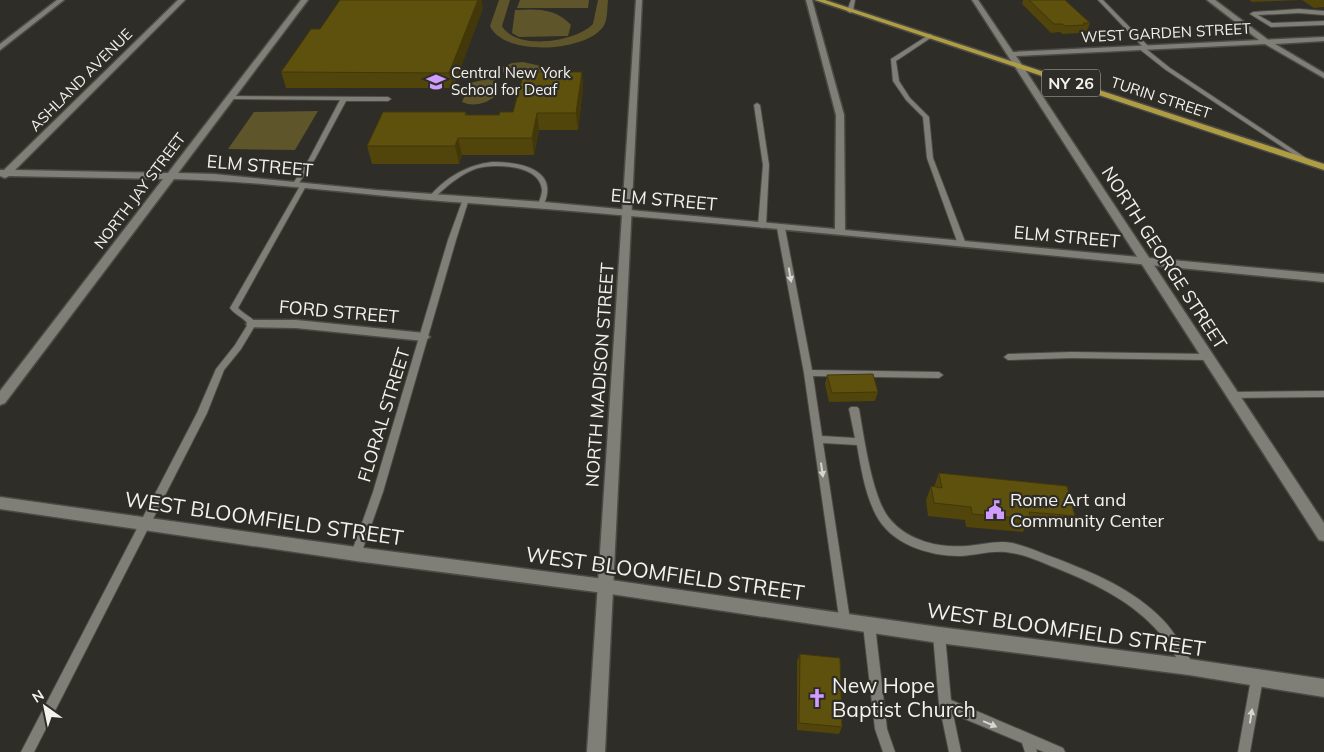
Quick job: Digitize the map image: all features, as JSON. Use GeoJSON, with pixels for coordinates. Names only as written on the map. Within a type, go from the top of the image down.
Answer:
{"type":"FeatureCollection","features":[{"type":"Feature","properties":{"kind":"main road","name":"TURIN STREET"},"geometry":{"type":"LineString","coordinates":[[818,0],[1324,167]]}},
{"type":"Feature","properties":{"kind":"street"},"geometry":{"type":"LineString","coordinates":[[0,48],[61,0]]}},
{"type":"Feature","properties":{"kind":"street","name":"ASHLAND AVENUE"},"geometry":{"type":"LineString","coordinates":[[2,175],[182,0]]}},
{"type":"Feature","properties":{"kind":"street","name":"NORTH JAY STREET"},"geometry":{"type":"LineString","coordinates":[[0,400],[304,0]]}},
{"type":"Feature","properties":{"kind":"street","name":"NORTH MADISON STREET"},"geometry":{"type":"LineString","coordinates":[[596,752],[620,304],[628,213],[639,0]]}},
{"type":"Feature","properties":{"kind":"street"},"geometry":{"type":"LineString","coordinates":[[809,0],[840,115],[840,233]]}},
{"type":"Feature","properties":{"kind":"street","name":"NORTH GEORGE STREET"},"geometry":{"type":"LineString","coordinates":[[975,0],[1324,535]]}},
{"type":"Feature","properties":{"kind":"street"},"geometry":{"type":"LineString","coordinates":[[1210,0],[1267,42],[1324,76]]}},
{"type":"Feature","properties":{"kind":"street","name":"WEST GARDEN STREET"},"geometry":{"type":"LineString","coordinates":[[1010,54],[1324,39]]}},
{"type":"Feature","properties":{"kind":"street","name":"ELM STREET"},"geometry":{"type":"LineString","coordinates":[[2,175],[170,175],[299,185],[541,205],[1324,278]]}},
{"type":"Feature","properties":{"kind":"street","name":"FORD STREET"},"geometry":{"type":"LineString","coordinates":[[252,324],[296,324],[424,337]]}},
{"type":"Feature","properties":{"kind":"street","name":"WEST BLOOMFIELD STREET"},"geometry":{"type":"LineString","coordinates":[[0,504],[356,554],[604,586],[939,635],[1189,667],[1257,680],[1324,688]]}},
{"type":"Feature","properties":{"kind":"lane"},"geometry":{"type":"LineString","coordinates":[[850,10],[853,0]]}},
{"type":"Feature","properties":{"kind":"lane"},"geometry":{"type":"LineString","coordinates":[[1100,0],[1143,47],[1168,69],[1307,161]]}},
{"type":"Feature","properties":{"kind":"lane"},"geometry":{"type":"LineString","coordinates":[[1324,13],[1299,11],[1253,14],[1271,25],[1324,23]]}},
{"type":"Feature","properties":{"kind":"lane"},"geometry":{"type":"LineString","coordinates":[[930,36],[893,60],[896,81],[908,99],[926,117],[930,158],[962,244]]}},
{"type":"Feature","properties":{"kind":"lane"},"geometry":{"type":"LineString","coordinates":[[230,98],[388,98]]}},
{"type":"Feature","properties":{"kind":"lane"},"geometry":{"type":"LineString","coordinates":[[27,752],[143,524],[202,413],[220,369],[238,348],[252,324],[250,320],[238,313],[234,308],[344,98]]}},
{"type":"Feature","properties":{"kind":"lane"},"geometry":{"type":"LineString","coordinates":[[757,106],[766,165],[762,226]]}},
{"type":"Feature","properties":{"kind":"lane"},"geometry":{"type":"LineString","coordinates":[[432,197],[454,177],[475,167],[493,164],[520,166],[532,171],[541,179],[545,190],[541,205]]}},
{"type":"Feature","properties":{"kind":"lane","name":"FLORAL STREET"},"geometry":{"type":"LineString","coordinates":[[356,554],[378,492],[452,240],[466,199]]}},
{"type":"Feature","properties":{"kind":"lane"},"geometry":{"type":"LineString","coordinates":[[781,228],[808,373],[844,620]]}},
{"type":"Feature","properties":{"kind":"lane"},"geometry":{"type":"LineString","coordinates":[[1008,357],[1072,355],[1208,357]]}},
{"type":"Feature","properties":{"kind":"lane"},"geometry":{"type":"LineString","coordinates":[[808,373],[939,375]]}},
{"type":"Feature","properties":{"kind":"lane"},"geometry":{"type":"LineString","coordinates":[[1232,395],[1324,394]]}},
{"type":"Feature","properties":{"kind":"lane"},"geometry":{"type":"LineString","coordinates":[[854,409],[876,505],[884,520],[898,534],[918,544],[937,550],[960,551],[997,547],[1012,548],[1092,578],[1118,591],[1143,608],[1160,625],[1189,667]]}},
{"type":"Feature","properties":{"kind":"lane"},"geometry":{"type":"LineString","coordinates":[[818,440],[861,442]]}},
{"type":"Feature","properties":{"kind":"lane"},"geometry":{"type":"LineString","coordinates":[[870,625],[881,729],[889,752]]}},
{"type":"Feature","properties":{"kind":"lane"},"geometry":{"type":"LineString","coordinates":[[939,635],[945,704],[955,752]]}},
{"type":"Feature","properties":{"kind":"lane"},"geometry":{"type":"LineString","coordinates":[[1245,752],[1257,680]]}},
{"type":"Feature","properties":{"kind":"lane"},"geometry":{"type":"LineString","coordinates":[[945,704],[1059,752]]}},
{"type":"Feature","properties":{"kind":"lane"},"geometry":{"type":"LineString","coordinates":[[1027,739],[1031,752]]}},
{"type":"Feature","properties":{"kind":"shaded area"},"geometry":{"type":"Polygon","coordinates":[[[499,0],[510,0],[502,26],[509,34],[520,39],[532,41],[560,39],[585,30],[593,24],[598,0],[608,0],[607,17],[603,27],[594,35],[580,42],[545,48],[527,47],[511,43],[498,36],[490,26],[499,0]]]}},
{"type":"Feature","properties":{"kind":"shaded area"},"geometry":{"type":"Polygon","coordinates":[[[520,0],[589,0],[588,8],[517,8],[520,0]]]}},
{"type":"Feature","properties":{"kind":"shaded area"},"geometry":{"type":"Polygon","coordinates":[[[515,10],[538,10],[559,15],[571,25],[568,36],[519,37],[512,33],[515,10]]]}},
{"type":"Feature","properties":{"kind":"shaded area"},"geometry":{"type":"Polygon","coordinates":[[[523,62],[541,66],[545,73],[531,75],[529,71],[505,74],[503,72],[503,67],[512,63],[523,62]]]}},
{"type":"Feature","properties":{"kind":"shaded area"},"geometry":{"type":"Polygon","coordinates":[[[487,79],[496,81],[494,97],[479,104],[462,102],[470,83],[487,79]]]}},
{"type":"Feature","properties":{"kind":"shaded area"},"geometry":{"type":"Polygon","coordinates":[[[318,111],[295,150],[228,149],[254,112],[318,111]]]}},
{"type":"Feature","properties":{"kind":"building"},"geometry":{"type":"Polygon","coordinates":[[[340,0],[478,0],[449,73],[281,72],[311,29],[320,29],[340,0]]]}},
{"type":"Feature","properties":{"kind":"building"},"geometry":{"type":"Polygon","coordinates":[[[1029,0],[1065,0],[1090,23],[1065,26],[1063,24],[1054,24],[1029,0]]]}},
{"type":"Feature","properties":{"kind":"building"},"geometry":{"type":"Polygon","coordinates":[[[524,72],[582,72],[576,113],[537,113],[532,138],[458,138],[455,146],[367,146],[383,112],[466,112],[465,115],[499,115],[500,112],[513,112],[524,72]]]}},
{"type":"Feature","properties":{"kind":"building"},"geometry":{"type":"Polygon","coordinates":[[[873,374],[878,392],[832,393],[827,375],[873,374]]]}},
{"type":"Feature","properties":{"kind":"building"},"geometry":{"type":"Polygon","coordinates":[[[939,473],[1067,486],[1075,516],[1029,512],[1031,519],[972,514],[971,507],[934,503],[931,486],[942,488],[939,473]]]}},
{"type":"Feature","properties":{"kind":"building","name":"New Hope Baptist Church"},"geometry":{"type":"Polygon","coordinates":[[[800,654],[840,658],[842,727],[799,723],[800,654]]]}},
{"type":"Feature","properties":{"kind":"place","name":"Central New York School for Deaf"},"geometry":{"type":"Point","coordinates":[436,82]}},
{"type":"Feature","properties":{"kind":"place","name":"Rome Art and Community Center"},"geometry":{"type":"Point","coordinates":[995,510]}},
{"type":"Feature","properties":{"kind":"place","name":"New Hope Baptist Church"},"geometry":{"type":"Point","coordinates":[817,698]}}]}
